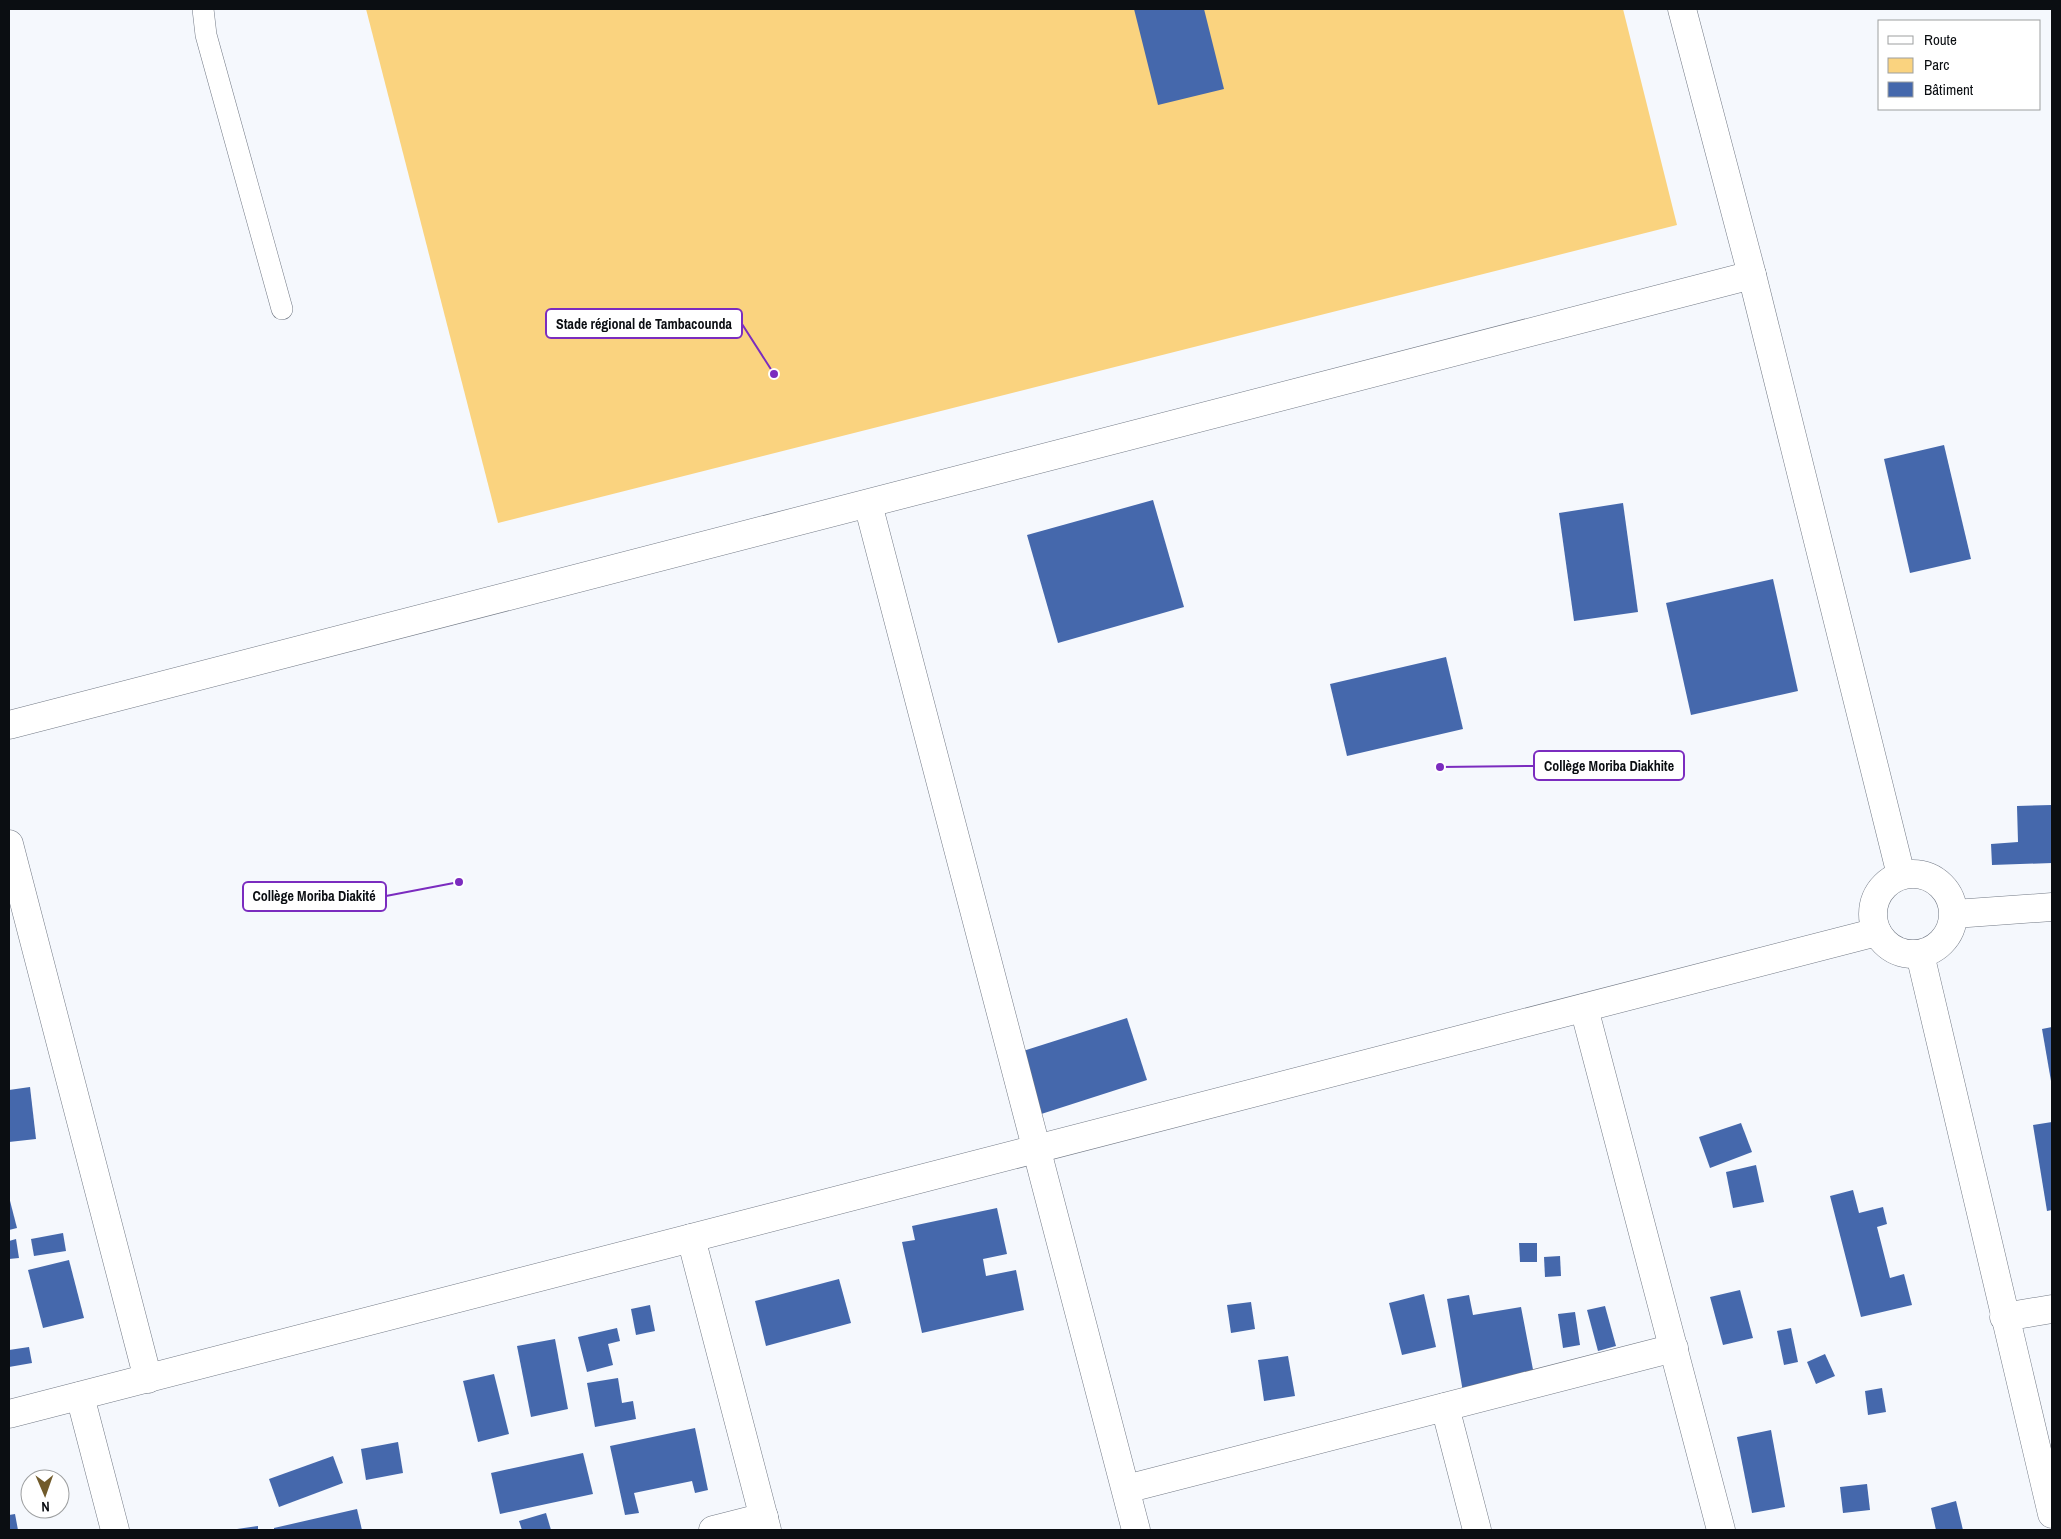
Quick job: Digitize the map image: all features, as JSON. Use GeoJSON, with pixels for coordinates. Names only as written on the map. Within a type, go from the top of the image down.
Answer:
{"type":"FeatureCollection","features":[{"type":"Feature","properties":{"kind":"street"},"geometry":{"type":"LineString","coordinates":[[1682,9],[1752,275],[1901,876]]}},
{"type":"Feature","properties":{"kind":"street"},"geometry":{"type":"LineString","coordinates":[[9,725],[1752,275]]}},
{"type":"Feature","properties":{"kind":"street"},"geometry":{"type":"LineString","coordinates":[[868,504],[1136,1530]]}},
{"type":"Feature","properties":{"kind":"street"},"geometry":{"type":"LineString","coordinates":[[9,844],[148,1378]]}},
{"type":"Feature","properties":{"kind":"street"},"geometry":{"type":"LineString","coordinates":[[1926,875],[1946,890],[1954,914],[1950,932],[1938,947],[1920,954],[1904,954],[1890,947],[1878,932],[1872,918],[1874,900],[1885,885],[1901,876],[1926,875]]}},
{"type":"Feature","properties":{"kind":"street"},"geometry":{"type":"LineString","coordinates":[[1954,914],[2052,907]]}},
{"type":"Feature","properties":{"kind":"street"},"geometry":{"type":"LineString","coordinates":[[9,1414],[1878,932]]}},
{"type":"Feature","properties":{"kind":"street"},"geometry":{"type":"LineString","coordinates":[[1920,954],[2004,1318],[2052,1514]]}},
{"type":"Feature","properties":{"kind":"street"},"geometry":{"type":"LineString","coordinates":[[1584,1008],[1721,1530]]}},
{"type":"Feature","properties":{"kind":"street"},"geometry":{"type":"LineString","coordinates":[[691,1238],[765,1524],[712,1530]]}},
{"type":"Feature","properties":{"kind":"street"},"geometry":{"type":"LineString","coordinates":[[2004,1318],[2052,1309]]}},
{"type":"Feature","properties":{"kind":"street"},"geometry":{"type":"LineString","coordinates":[[1126,1489],[1674,1348]]}},
{"type":"Feature","properties":{"kind":"street"},"geometry":{"type":"LineString","coordinates":[[80,1396],[115,1530]]}},
{"type":"Feature","properties":{"kind":"street"},"geometry":{"type":"LineString","coordinates":[[1445,1407],[1477,1530]]}},
{"type":"Feature","properties":{"kind":"lane"},"geometry":{"type":"LineString","coordinates":[[203,9],[206,35],[282,309]]}},
{"type":"Feature","properties":{"kind":"green space"},"geometry":{"type":"Polygon","coordinates":[[[366,9],[1623,9],[1677,225],[498,523],[366,9]]]}},
{"type":"Feature","properties":{"kind":"building"},"geometry":{"type":"Polygon","coordinates":[[[1134,9],[1204,9],[1224,89],[1158,105],[1134,9]]]}},
{"type":"Feature","properties":{"kind":"building"},"geometry":{"type":"Polygon","coordinates":[[[1944,445],[1971,559],[1910,573],[1884,459],[1944,445]]]}},
{"type":"Feature","properties":{"kind":"building"},"geometry":{"type":"Polygon","coordinates":[[[1153,500],[1184,607],[1058,643],[1027,535],[1153,500]]]}},
{"type":"Feature","properties":{"kind":"building"},"geometry":{"type":"Polygon","coordinates":[[[1623,503],[1638,612],[1574,621],[1559,513],[1623,503]]]}},
{"type":"Feature","properties":{"kind":"building"},"geometry":{"type":"Polygon","coordinates":[[[1773,579],[1798,691],[1691,715],[1666,603],[1773,579]]]}},
{"type":"Feature","properties":{"kind":"building"},"geometry":{"type":"Polygon","coordinates":[[[1446,657],[1463,729],[1347,756],[1330,684],[1446,657]]]}},
{"type":"Feature","properties":{"kind":"building"},"geometry":{"type":"Polygon","coordinates":[[[2052,805],[2052,863],[1992,865],[1991,844],[2018,842],[2017,806],[2052,805]]]}},
{"type":"Feature","properties":{"kind":"building"},"geometry":{"type":"Polygon","coordinates":[[[1127,1018],[1147,1080],[1035,1116],[1014,1054],[1127,1018]]]}},
{"type":"Feature","properties":{"kind":"building"},"geometry":{"type":"Polygon","coordinates":[[[2052,1027],[2052,1080],[2051,1081],[2042,1029],[2052,1027]]]}},
{"type":"Feature","properties":{"kind":"building"},"geometry":{"type":"Polygon","coordinates":[[[30,1087],[36,1139],[9,1142],[9,1090],[30,1087]]]}},
{"type":"Feature","properties":{"kind":"building"},"geometry":{"type":"Polygon","coordinates":[[[2052,1122],[2052,1210],[2047,1211],[2033,1125],[2052,1122]]]}},
{"type":"Feature","properties":{"kind":"building"},"geometry":{"type":"Polygon","coordinates":[[[1741,1123],[1752,1152],[1710,1168],[1699,1137],[1741,1123]]]}},
{"type":"Feature","properties":{"kind":"building"},"geometry":{"type":"Polygon","coordinates":[[[1756,1165],[1764,1202],[1733,1208],[1726,1172],[1756,1165]]]}},
{"type":"Feature","properties":{"kind":"building"},"geometry":{"type":"Polygon","coordinates":[[[1853,1190],[1859,1213],[1883,1207],[1887,1224],[1877,1227],[1890,1278],[1904,1274],[1912,1305],[1861,1317],[1830,1196],[1853,1190]]]}},
{"type":"Feature","properties":{"kind":"building"},"geometry":{"type":"Polygon","coordinates":[[[9,1197],[17,1228],[9,1230],[9,1197]]]}},
{"type":"Feature","properties":{"kind":"building"},"geometry":{"type":"Polygon","coordinates":[[[997,1208],[1007,1254],[983,1259],[986,1276],[1016,1270],[1024,1310],[922,1333],[902,1242],[915,1240],[912,1226],[997,1208]]]}},
{"type":"Feature","properties":{"kind":"building"},"geometry":{"type":"Polygon","coordinates":[[[63,1233],[66,1251],[34,1256],[31,1239],[63,1233]]]}},
{"type":"Feature","properties":{"kind":"building"},"geometry":{"type":"Polygon","coordinates":[[[16,1239],[19,1258],[9,1259],[9,1241],[16,1239]]]}},
{"type":"Feature","properties":{"kind":"building"},"geometry":{"type":"Polygon","coordinates":[[[1519,1243],[1537,1243],[1537,1262],[1520,1262],[1519,1243]]]}},
{"type":"Feature","properties":{"kind":"building"},"geometry":{"type":"Polygon","coordinates":[[[1560,1256],[1561,1276],[1545,1277],[1544,1257],[1560,1256]]]}},
{"type":"Feature","properties":{"kind":"building"},"geometry":{"type":"Polygon","coordinates":[[[69,1260],[84,1318],[43,1328],[28,1270],[69,1260]]]}},
{"type":"Feature","properties":{"kind":"building"},"geometry":{"type":"Polygon","coordinates":[[[839,1279],[851,1323],[766,1346],[755,1301],[839,1279]]]}},
{"type":"Feature","properties":{"kind":"building"},"geometry":{"type":"Polygon","coordinates":[[[1740,1290],[1753,1338],[1723,1345],[1710,1297],[1740,1290]]]}},
{"type":"Feature","properties":{"kind":"building"},"geometry":{"type":"Polygon","coordinates":[[[1424,1294],[1436,1347],[1402,1355],[1389,1303],[1424,1294]]]}},
{"type":"Feature","properties":{"kind":"building"},"geometry":{"type":"Polygon","coordinates":[[[1469,1295],[1473,1315],[1521,1307],[1535,1380],[1463,1392],[1447,1299],[1469,1295]]]}},
{"type":"Feature","properties":{"kind":"building"},"geometry":{"type":"Polygon","coordinates":[[[1251,1302],[1255,1329],[1231,1333],[1227,1305],[1251,1302]]]}},
{"type":"Feature","properties":{"kind":"building"},"geometry":{"type":"Polygon","coordinates":[[[650,1305],[655,1331],[636,1335],[631,1309],[650,1305]]]}},
{"type":"Feature","properties":{"kind":"building"},"geometry":{"type":"Polygon","coordinates":[[[1605,1306],[1616,1346],[1598,1351],[1587,1310],[1605,1306]]]}},
{"type":"Feature","properties":{"kind":"building"},"geometry":{"type":"Polygon","coordinates":[[[1575,1312],[1580,1345],[1563,1348],[1558,1314],[1575,1312]]]}},
{"type":"Feature","properties":{"kind":"building"},"geometry":{"type":"Polygon","coordinates":[[[617,1328],[620,1341],[608,1344],[613,1365],[587,1372],[578,1337],[617,1328]]]}},
{"type":"Feature","properties":{"kind":"building"},"geometry":{"type":"Polygon","coordinates":[[[1791,1328],[1798,1362],[1784,1365],[1777,1331],[1791,1328]]]}},
{"type":"Feature","properties":{"kind":"building"},"geometry":{"type":"Polygon","coordinates":[[[555,1339],[568,1409],[531,1417],[517,1346],[555,1339]]]}},
{"type":"Feature","properties":{"kind":"building"},"geometry":{"type":"Polygon","coordinates":[[[29,1347],[32,1363],[9,1367],[9,1350],[29,1347]]]}},
{"type":"Feature","properties":{"kind":"building"},"geometry":{"type":"Polygon","coordinates":[[[1825,1354],[1835,1376],[1816,1384],[1807,1362],[1825,1354]]]}},
{"type":"Feature","properties":{"kind":"building"},"geometry":{"type":"Polygon","coordinates":[[[1288,1356],[1295,1396],[1264,1401],[1258,1360],[1288,1356]]]}},
{"type":"Feature","properties":{"kind":"building"},"geometry":{"type":"Polygon","coordinates":[[[494,1374],[509,1434],[478,1442],[463,1381],[494,1374]]]}},
{"type":"Feature","properties":{"kind":"building"},"geometry":{"type":"Polygon","coordinates":[[[618,1378],[622,1403],[633,1401],[636,1419],[595,1427],[587,1383],[618,1378]]]}},
{"type":"Feature","properties":{"kind":"building"},"geometry":{"type":"Polygon","coordinates":[[[1882,1388],[1886,1412],[1868,1415],[1865,1391],[1882,1388]]]}},
{"type":"Feature","properties":{"kind":"building"},"geometry":{"type":"Polygon","coordinates":[[[695,1428],[708,1490],[695,1493],[692,1481],[634,1493],[639,1513],[625,1515],[610,1446],[695,1428]]]}},
{"type":"Feature","properties":{"kind":"building"},"geometry":{"type":"Polygon","coordinates":[[[1771,1430],[1785,1507],[1752,1513],[1737,1437],[1771,1430]]]}},
{"type":"Feature","properties":{"kind":"building"},"geometry":{"type":"Polygon","coordinates":[[[398,1442],[403,1473],[366,1480],[361,1449],[398,1442]]]}},
{"type":"Feature","properties":{"kind":"building"},"geometry":{"type":"Polygon","coordinates":[[[583,1453],[593,1494],[500,1514],[491,1473],[583,1453]]]}},
{"type":"Feature","properties":{"kind":"building"},"geometry":{"type":"Polygon","coordinates":[[[333,1456],[343,1483],[279,1507],[269,1479],[333,1456]]]}},
{"type":"Feature","properties":{"kind":"building"},"geometry":{"type":"Polygon","coordinates":[[[1867,1484],[1870,1510],[1843,1513],[1840,1487],[1867,1484]]]}},
{"type":"Feature","properties":{"kind":"building"},"geometry":{"type":"Polygon","coordinates":[[[1956,1501],[1963,1530],[1936,1530],[1931,1508],[1956,1501]]]}},
{"type":"Feature","properties":{"kind":"building"},"geometry":{"type":"Polygon","coordinates":[[[357,1509],[362,1530],[274,1530],[274,1528],[357,1509]]]}},
{"type":"Feature","properties":{"kind":"building"},"geometry":{"type":"Polygon","coordinates":[[[546,1513],[551,1530],[522,1530],[519,1521],[546,1513]]]}},
{"type":"Feature","properties":{"kind":"building"},"geometry":{"type":"Polygon","coordinates":[[[15,1514],[18,1530],[9,1530],[9,1515],[15,1514]]]}},
{"type":"Feature","properties":{"kind":"building"},"geometry":{"type":"Polygon","coordinates":[[[258,1526],[258,1530],[237,1530],[237,1529],[258,1526]]]}},
{"type":"Feature","properties":{"kind":"place","name":"Stade régional de Tambacounda"},"geometry":{"type":"Point","coordinates":[774,374]}},
{"type":"Feature","properties":{"kind":"place","name":"Collège Moriba Diakhite"},"geometry":{"type":"Point","coordinates":[1440,767]}},
{"type":"Feature","properties":{"kind":"place","name":"Collège Moriba Diakité"},"geometry":{"type":"Point","coordinates":[459,882]}}]}
